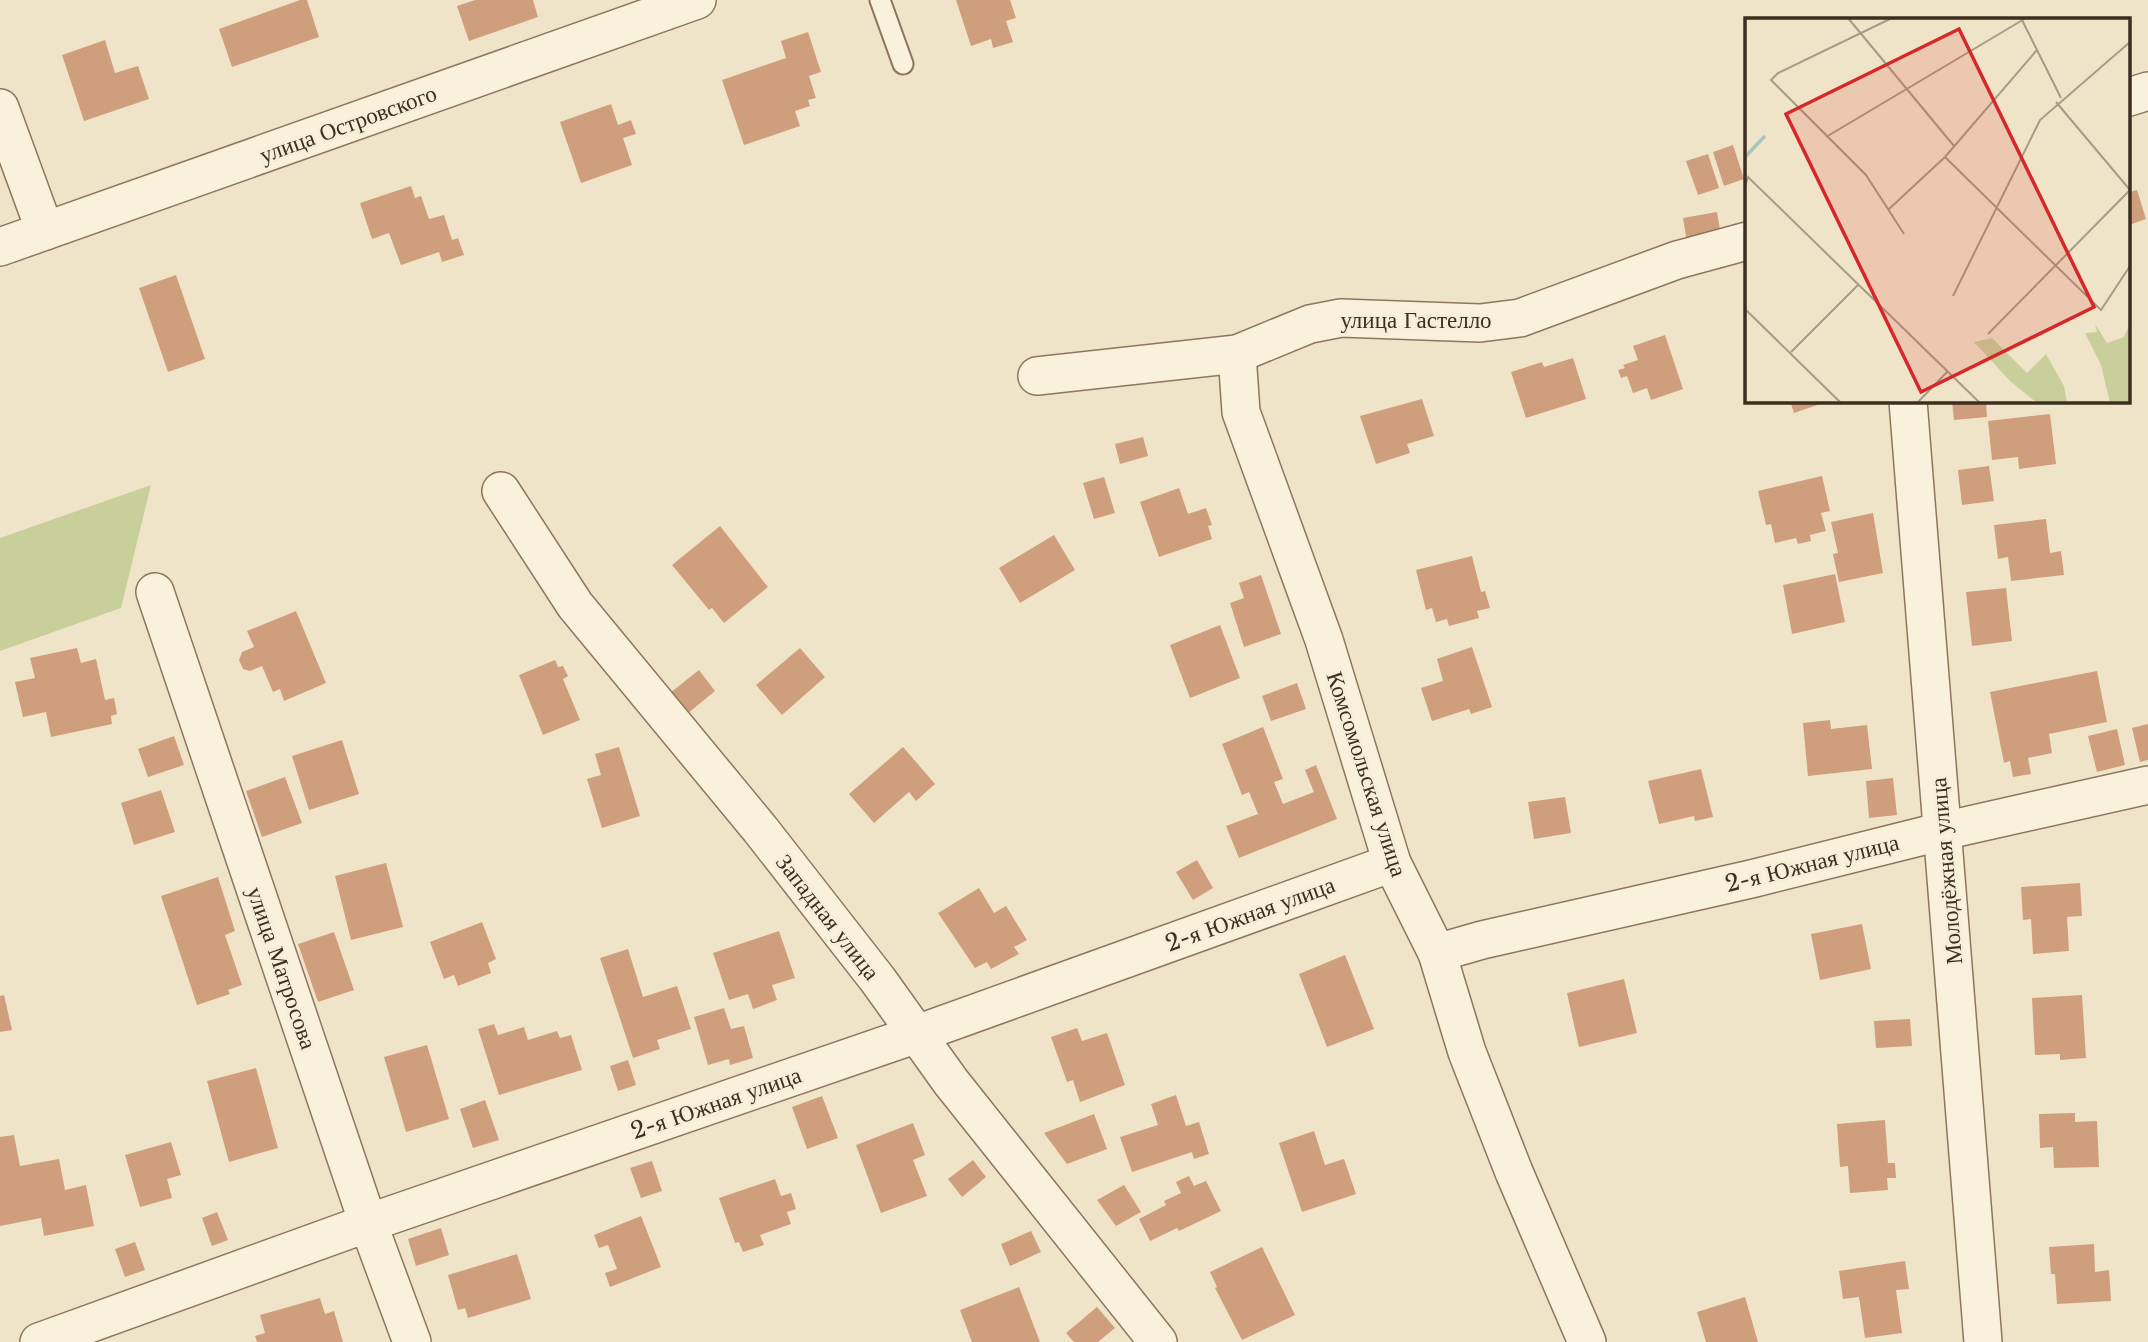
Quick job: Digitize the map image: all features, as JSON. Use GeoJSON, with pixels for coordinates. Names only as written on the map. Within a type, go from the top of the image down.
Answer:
{"type":"FeatureCollection","features":[{"type":"Feature","properties":{"kind":"street","name":"улица Островского"},"geometry":{"type":"LineString","coordinates":[[0,247],[697,0]]}},
{"type":"Feature","properties":{"kind":"street"},"geometry":{"type":"LineString","coordinates":[[2130,97],[2148,91]]}},
{"type":"Feature","properties":{"kind":"street"},"geometry":{"type":"LineString","coordinates":[[0,108],[45,231]]}},
{"type":"Feature","properties":{"kind":"street","name":"улица Гастелло"},"geometry":{"type":"LineString","coordinates":[[1037,376],[1237,354],[1310,324],[1341,318],[1480,323],[1520,317],[1677,260],[1745,242]]}},
{"type":"Feature","properties":{"kind":"street","name":"Комсомольская улица"},"geometry":{"type":"LineString","coordinates":[[1237,354],[1241,412],[1324,640],[1392,863],[1437,953],[1467,1052],[1514,1172],[1587,1342]]}},
{"type":"Feature","properties":{"kind":"street","name":"Молодёжная улица"},"geometry":{"type":"LineString","coordinates":[[1908,402],[1983,1342]]}},
{"type":"Feature","properties":{"kind":"street","name":"Западная улица"},"geometry":{"type":"LineString","coordinates":[[501,491],[575,605],[760,829],[951,1082],[1158,1342]]}},
{"type":"Feature","properties":{"kind":"street","name":"улица Матросова"},"geometry":{"type":"LineString","coordinates":[[155,592],[368,1223],[412,1342]]}},
{"type":"Feature","properties":{"kind":"street","name":"2-я Южная улица"},"geometry":{"type":"LineString","coordinates":[[1437,953],[1943,831],[2148,785]]}},
{"type":"Feature","properties":{"kind":"street","name":"2-я Южная улица"},"geometry":{"type":"LineString","coordinates":[[39,1342],[368,1223],[917,1034],[1392,863]]}},
{"type":"Feature","properties":{"kind":"lane"},"geometry":{"type":"LineString","coordinates":[[880,0],[903,64]]}},
{"type":"Feature","properties":{"kind":"green space"},"geometry":{"type":"Polygon","coordinates":[[[151,485],[121,608],[0,651],[0,538],[151,485]]]}},
{"type":"Feature","properties":{"kind":"building"},"geometry":{"type":"Polygon","coordinates":[[[300,0],[307,0],[319,37],[232,67],[219,29],[300,0]]]}},
{"type":"Feature","properties":{"kind":"building"},"geometry":{"type":"Polygon","coordinates":[[[475,0],[533,0],[538,17],[469,41],[457,6],[475,0]]]}},
{"type":"Feature","properties":{"kind":"building"},"geometry":{"type":"Polygon","coordinates":[[[956,0],[1010,0],[1016,18],[1006,21],[1013,42],[993,48],[991,39],[971,46],[956,0]]]}},
{"type":"Feature","properties":{"kind":"building"},"geometry":{"type":"Polygon","coordinates":[[[808,32],[821,72],[809,76],[816,98],[808,100],[810,106],[795,111],[800,126],[744,145],[722,80],[786,58],[781,41],[808,32]]]}},
{"type":"Feature","properties":{"kind":"building"},"geometry":{"type":"Polygon","coordinates":[[[105,40],[115,73],[138,66],[149,99],[84,121],[62,55],[105,40]]]}},
{"type":"Feature","properties":{"kind":"building"},"geometry":{"type":"Polygon","coordinates":[[[611,104],[618,125],[631,120],[636,134],[623,138],[632,165],[581,183],[560,122],[611,104]]]}},
{"type":"Feature","properties":{"kind":"building"},"geometry":{"type":"Polygon","coordinates":[[[1733,145],[1744,179],[1724,186],[1713,152],[1733,145]]]}},
{"type":"Feature","properties":{"kind":"building"},"geometry":{"type":"Polygon","coordinates":[[[1708,154],[1719,188],[1698,195],[1686,161],[1708,154]]]}},
{"type":"Feature","properties":{"kind":"building"},"geometry":{"type":"Polygon","coordinates":[[[411,186],[415,198],[421,196],[429,219],[444,215],[452,240],[458,238],[464,255],[442,262],[439,252],[401,265],[389,233],[372,239],[360,203],[411,186]]]}},
{"type":"Feature","properties":{"kind":"building"},"geometry":{"type":"Polygon","coordinates":[[[2137,190],[2146,219],[2130,225],[2130,192],[2137,190]]]}},
{"type":"Feature","properties":{"kind":"building"},"geometry":{"type":"Polygon","coordinates":[[[1717,212],[1721,236],[1687,242],[1683,218],[1717,212]]]}},
{"type":"Feature","properties":{"kind":"building"},"geometry":{"type":"Polygon","coordinates":[[[176,275],[205,359],[168,372],[139,288],[176,275]]]}},
{"type":"Feature","properties":{"kind":"building"},"geometry":{"type":"Polygon","coordinates":[[[1665,335],[1683,389],[1651,400],[1647,388],[1633,393],[1627,376],[1621,378],[1618,370],[1625,368],[1623,365],[1638,360],[1633,346],[1665,335]]]}},
{"type":"Feature","properties":{"kind":"building"},"geometry":{"type":"Polygon","coordinates":[[[1573,358],[1586,399],[1526,418],[1511,372],[1542,362],[1544,367],[1573,358]]]}},
{"type":"Feature","properties":{"kind":"building"},"geometry":{"type":"Polygon","coordinates":[[[1422,399],[1434,436],[1407,444],[1410,453],[1376,464],[1360,416],[1422,399]]]}},
{"type":"Feature","properties":{"kind":"building"},"geometry":{"type":"Polygon","coordinates":[[[1790,402],[1826,402],[1794,413],[1790,402]]]}},
{"type":"Feature","properties":{"kind":"building"},"geometry":{"type":"Polygon","coordinates":[[[1952,402],[1986,402],[1987,417],[1954,420],[1952,402]]]}},
{"type":"Feature","properties":{"kind":"building"},"geometry":{"type":"Polygon","coordinates":[[[2050,414],[2056,464],[2019,469],[2018,457],[1992,460],[1988,421],[2050,414]]]}},
{"type":"Feature","properties":{"kind":"building"},"geometry":{"type":"Polygon","coordinates":[[[1143,437],[1148,456],[1120,464],[1115,444],[1143,437]]]}},
{"type":"Feature","properties":{"kind":"building"},"geometry":{"type":"Polygon","coordinates":[[[1989,466],[1994,501],[1962,505],[1958,470],[1989,466]]]}},
{"type":"Feature","properties":{"kind":"building"},"geometry":{"type":"Polygon","coordinates":[[[1822,476],[1830,511],[1821,513],[1826,531],[1810,535],[1811,541],[1798,544],[1796,538],[1775,543],[1771,524],[1766,525],[1758,491],[1822,476]]]}},
{"type":"Feature","properties":{"kind":"building"},"geometry":{"type":"Polygon","coordinates":[[[1104,477],[1115,513],[1094,519],[1083,483],[1104,477]]]}},
{"type":"Feature","properties":{"kind":"building"},"geometry":{"type":"Polygon","coordinates":[[[1179,488],[1188,514],[1206,508],[1212,525],[1208,526],[1212,539],[1159,557],[1140,502],[1179,488]]]}},
{"type":"Feature","properties":{"kind":"building"},"geometry":{"type":"Polygon","coordinates":[[[1873,513],[1883,573],[1839,582],[1833,554],[1838,553],[1831,522],[1873,513]]]}},
{"type":"Feature","properties":{"kind":"building"},"geometry":{"type":"Polygon","coordinates":[[[2046,519],[2050,553],[2061,551],[2064,575],[2011,581],[2008,557],[1998,559],[1994,525],[2046,519]]]}},
{"type":"Feature","properties":{"kind":"building"},"geometry":{"type":"Polygon","coordinates":[[[720,526],[768,587],[724,623],[712,608],[709,610],[672,565],[720,526]]]}},
{"type":"Feature","properties":{"kind":"building"},"geometry":{"type":"Polygon","coordinates":[[[1054,535],[1075,570],[1020,603],[999,568],[1054,535]]]}},
{"type":"Feature","properties":{"kind":"building"},"geometry":{"type":"Polygon","coordinates":[[[1472,556],[1481,592],[1485,591],[1490,608],[1477,611],[1479,618],[1449,626],[1447,619],[1436,622],[1432,608],[1426,610],[1416,570],[1472,556]]]}},
{"type":"Feature","properties":{"kind":"building"},"geometry":{"type":"Polygon","coordinates":[[[1835,574],[1845,622],[1792,634],[1783,585],[1835,574]]]}},
{"type":"Feature","properties":{"kind":"building"},"geometry":{"type":"Polygon","coordinates":[[[1261,575],[1281,634],[1244,647],[1230,603],[1244,598],[1239,583],[1261,575]]]}},
{"type":"Feature","properties":{"kind":"building"},"geometry":{"type":"Polygon","coordinates":[[[2006,588],[2012,641],[1972,646],[1966,592],[2006,588]]]}},
{"type":"Feature","properties":{"kind":"building"},"geometry":{"type":"Polygon","coordinates":[[[296,611],[326,683],[284,701],[280,689],[273,692],[262,666],[250,671],[243,669],[239,660],[242,652],[254,647],[247,631],[296,611]]]}},
{"type":"Feature","properties":{"kind":"building"},"geometry":{"type":"Polygon","coordinates":[[[1220,625],[1240,678],[1190,698],[1170,645],[1220,625]]]}},
{"type":"Feature","properties":{"kind":"building"},"geometry":{"type":"Polygon","coordinates":[[[1472,647],[1492,707],[1471,714],[1469,709],[1432,721],[1421,688],[1443,681],[1437,659],[1472,647]]]}},
{"type":"Feature","properties":{"kind":"building"},"geometry":{"type":"Polygon","coordinates":[[[77,648],[81,663],[96,659],[105,700],[114,698],[117,714],[111,716],[112,724],[51,737],[46,712],[23,717],[15,682],[35,678],[30,658],[77,648]]]}},
{"type":"Feature","properties":{"kind":"building"},"geometry":{"type":"Polygon","coordinates":[[[800,648],[825,677],[782,715],[756,685],[800,648]]]}},
{"type":"Feature","properties":{"kind":"building"},"geometry":{"type":"Polygon","coordinates":[[[555,660],[558,667],[563,666],[568,676],[563,679],[580,720],[543,735],[519,675],[555,660]]]}},
{"type":"Feature","properties":{"kind":"building"},"geometry":{"type":"Polygon","coordinates":[[[699,670],[715,691],[687,714],[670,693],[699,670]]]}},
{"type":"Feature","properties":{"kind":"building"},"geometry":{"type":"Polygon","coordinates":[[[2097,671],[2107,722],[2049,734],[2052,753],[2028,758],[2031,774],[2013,777],[2010,761],[2004,763],[1990,692],[2097,671]]]}},
{"type":"Feature","properties":{"kind":"building"},"geometry":{"type":"Polygon","coordinates":[[[1297,683],[1306,709],[1271,721],[1262,696],[1297,683]]]}},
{"type":"Feature","properties":{"kind":"building"},"geometry":{"type":"Polygon","coordinates":[[[1830,720],[1831,729],[1867,725],[1872,769],[1808,776],[1803,723],[1830,720]]]}},
{"type":"Feature","properties":{"kind":"building"},"geometry":{"type":"Polygon","coordinates":[[[2148,724],[2148,760],[2140,762],[2132,728],[2148,724]]]}},
{"type":"Feature","properties":{"kind":"building"},"geometry":{"type":"Polygon","coordinates":[[[1263,727],[1283,779],[1274,782],[1283,804],[1314,792],[1305,770],[1316,765],[1337,819],[1239,858],[1226,826],[1258,814],[1249,792],[1242,795],[1222,744],[1263,727]]]}},
{"type":"Feature","properties":{"kind":"building"},"geometry":{"type":"Polygon","coordinates":[[[2117,729],[2125,765],[2097,772],[2088,736],[2117,729]]]}},
{"type":"Feature","properties":{"kind":"building"},"geometry":{"type":"Polygon","coordinates":[[[174,736],[184,765],[148,777],[138,749],[174,736]]]}},
{"type":"Feature","properties":{"kind":"building"},"geometry":{"type":"Polygon","coordinates":[[[342,740],[359,794],[309,810],[292,756],[342,740]]]}},
{"type":"Feature","properties":{"kind":"building"},"geometry":{"type":"Polygon","coordinates":[[[619,747],[640,816],[602,828],[587,779],[601,775],[595,754],[619,747]]]}},
{"type":"Feature","properties":{"kind":"building"},"geometry":{"type":"Polygon","coordinates":[[[903,747],[935,784],[916,801],[909,792],[874,823],[849,794],[903,747]]]}},
{"type":"Feature","properties":{"kind":"building"},"geometry":{"type":"Polygon","coordinates":[[[1701,769],[1713,817],[1695,821],[1694,816],[1659,824],[1648,781],[1701,769]]]}},
{"type":"Feature","properties":{"kind":"building"},"geometry":{"type":"Polygon","coordinates":[[[285,777],[302,823],[262,837],[246,791],[285,777]]]}},
{"type":"Feature","properties":{"kind":"building"},"geometry":{"type":"Polygon","coordinates":[[[1893,778],[1897,815],[1869,818],[1866,781],[1893,778]]]}},
{"type":"Feature","properties":{"kind":"building"},"geometry":{"type":"Polygon","coordinates":[[[161,790],[175,832],[134,845],[121,803],[161,790]]]}},
{"type":"Feature","properties":{"kind":"building"},"geometry":{"type":"Polygon","coordinates":[[[1565,797],[1571,833],[1534,839],[1528,802],[1565,797]]]}},
{"type":"Feature","properties":{"kind":"building"},"geometry":{"type":"Polygon","coordinates":[[[1197,860],[1213,888],[1193,900],[1176,872],[1197,860]]]}},
{"type":"Feature","properties":{"kind":"building"},"geometry":{"type":"Polygon","coordinates":[[[386,863],[403,927],[351,940],[335,876],[386,863]]]}},
{"type":"Feature","properties":{"kind":"building"},"geometry":{"type":"Polygon","coordinates":[[[218,877],[235,931],[225,935],[242,985],[228,990],[230,994],[197,1005],[161,896],[218,877]]]}},
{"type":"Feature","properties":{"kind":"building"},"geometry":{"type":"Polygon","coordinates":[[[2080,883],[2082,916],[2067,917],[2069,951],[2033,954],[2031,919],[2023,920],[2021,887],[2080,883]]]}},
{"type":"Feature","properties":{"kind":"building"},"geometry":{"type":"Polygon","coordinates":[[[979,888],[994,913],[1006,906],[1027,940],[1014,947],[1019,954],[991,969],[987,962],[975,968],[938,913],[979,888]]]}},
{"type":"Feature","properties":{"kind":"building"},"geometry":{"type":"Polygon","coordinates":[[[482,922],[496,959],[488,963],[491,973],[458,986],[454,975],[444,979],[430,942],[482,922]]]}},
{"type":"Feature","properties":{"kind":"building"},"geometry":{"type":"Polygon","coordinates":[[[1862,924],[1871,969],[1820,980],[1811,934],[1862,924]]]}},
{"type":"Feature","properties":{"kind":"building"},"geometry":{"type":"Polygon","coordinates":[[[779,931],[795,978],[772,985],[777,1000],[753,1009],[748,994],[729,1000],[713,953],[779,931]]]}},
{"type":"Feature","properties":{"kind":"building"},"geometry":{"type":"Polygon","coordinates":[[[334,932],[354,990],[318,1002],[298,944],[334,932]]]}},
{"type":"Feature","properties":{"kind":"building"},"geometry":{"type":"Polygon","coordinates":[[[628,949],[643,997],[677,986],[691,1029],[657,1040],[660,1049],[633,1058],[600,958],[628,949]]]}},
{"type":"Feature","properties":{"kind":"building"},"geometry":{"type":"Polygon","coordinates":[[[1345,955],[1374,1029],[1327,1047],[1299,974],[1345,955]]]}},
{"type":"Feature","properties":{"kind":"building"},"geometry":{"type":"Polygon","coordinates":[[[1624,979],[1637,1033],[1579,1047],[1567,993],[1624,979]]]}},
{"type":"Feature","properties":{"kind":"building"},"geometry":{"type":"Polygon","coordinates":[[[4,995],[12,1030],[0,1032],[0,996],[4,995]]]}},
{"type":"Feature","properties":{"kind":"building"},"geometry":{"type":"Polygon","coordinates":[[[2082,995],[2086,1058],[2060,1060],[2060,1054],[2035,1055],[2032,998],[2082,995]]]}},
{"type":"Feature","properties":{"kind":"building"},"geometry":{"type":"Polygon","coordinates":[[[724,1008],[731,1029],[744,1026],[753,1058],[730,1065],[729,1059],[708,1065],[694,1017],[724,1008]]]}},
{"type":"Feature","properties":{"kind":"building"},"geometry":{"type":"Polygon","coordinates":[[[1910,1019],[1912,1046],[1876,1048],[1874,1021],[1910,1019]]]}},
{"type":"Feature","properties":{"kind":"building"},"geometry":{"type":"Polygon","coordinates":[[[494,1024],[498,1035],[524,1027],[528,1040],[557,1031],[560,1038],[571,1035],[582,1070],[499,1095],[478,1029],[494,1024]]]}},
{"type":"Feature","properties":{"kind":"building"},"geometry":{"type":"Polygon","coordinates":[[[1077,1028],[1082,1041],[1107,1033],[1125,1085],[1080,1102],[1073,1080],[1067,1082],[1051,1037],[1077,1028]]]}},
{"type":"Feature","properties":{"kind":"building"},"geometry":{"type":"Polygon","coordinates":[[[427,1045],[449,1119],[406,1132],[384,1057],[427,1045]]]}},
{"type":"Feature","properties":{"kind":"building"},"geometry":{"type":"Polygon","coordinates":[[[628,1060],[636,1085],[618,1091],[610,1066],[628,1060]]]}},
{"type":"Feature","properties":{"kind":"building"},"geometry":{"type":"Polygon","coordinates":[[[256,1068],[278,1148],[229,1162],[207,1081],[256,1068]]]}},
{"type":"Feature","properties":{"kind":"building"},"geometry":{"type":"Polygon","coordinates":[[[1176,1095],[1186,1126],[1199,1122],[1209,1154],[1194,1159],[1192,1152],[1132,1172],[1120,1137],[1158,1125],[1151,1104],[1176,1095]]]}},
{"type":"Feature","properties":{"kind":"building"},"geometry":{"type":"Polygon","coordinates":[[[822,1096],[838,1138],[807,1149],[792,1107],[822,1096]]]}},
{"type":"Feature","properties":{"kind":"building"},"geometry":{"type":"Polygon","coordinates":[[[485,1100],[499,1140],[473,1148],[460,1109],[485,1100]]]}},
{"type":"Feature","properties":{"kind":"building"},"geometry":{"type":"Polygon","coordinates":[[[2075,1113],[2075,1122],[2097,1121],[2099,1167],[2054,1168],[2053,1147],[2040,1148],[2039,1114],[2075,1113]]]}},
{"type":"Feature","properties":{"kind":"building"},"geometry":{"type":"Polygon","coordinates":[[[1094,1114],[1107,1149],[1067,1164],[1044,1133],[1094,1114]]]}},
{"type":"Feature","properties":{"kind":"building"},"geometry":{"type":"Polygon","coordinates":[[[1885,1120],[1888,1163],[1895,1163],[1896,1178],[1887,1178],[1888,1190],[1850,1193],[1848,1166],[1840,1167],[1837,1124],[1885,1120]]]}},
{"type":"Feature","properties":{"kind":"building"},"geometry":{"type":"Polygon","coordinates":[[[913,1123],[925,1155],[913,1160],[927,1196],[881,1213],[856,1145],[913,1123]]]}},
{"type":"Feature","properties":{"kind":"building"},"geometry":{"type":"Polygon","coordinates":[[[1314,1131],[1325,1165],[1344,1159],[1356,1194],[1302,1212],[1279,1143],[1314,1131]]]}},
{"type":"Feature","properties":{"kind":"building"},"geometry":{"type":"Polygon","coordinates":[[[14,1135],[20,1166],[59,1159],[65,1190],[86,1185],[94,1226],[44,1236],[41,1218],[0,1226],[0,1137],[14,1135]]]}},
{"type":"Feature","properties":{"kind":"building"},"geometry":{"type":"Polygon","coordinates":[[[171,1142],[181,1175],[167,1179],[172,1198],[140,1207],[125,1155],[171,1142]]]}},
{"type":"Feature","properties":{"kind":"building"},"geometry":{"type":"Polygon","coordinates":[[[973,1160],[986,1177],[962,1197],[948,1179],[973,1160]]]}},
{"type":"Feature","properties":{"kind":"building"},"geometry":{"type":"Polygon","coordinates":[[[652,1161],[662,1191],[641,1198],[630,1168],[652,1161]]]}},
{"type":"Feature","properties":{"kind":"building"},"geometry":{"type":"Polygon","coordinates":[[[1189,1176],[1194,1186],[1206,1181],[1221,1211],[1150,1241],[1139,1219],[1166,1205],[1164,1201],[1181,1193],[1176,1182],[1189,1176]]]}},
{"type":"Feature","properties":{"kind":"building"},"geometry":{"type":"Polygon","coordinates":[[[775,1179],[781,1196],[791,1193],[796,1209],[787,1212],[791,1224],[760,1235],[764,1245],[743,1252],[739,1242],[735,1243],[719,1198],[775,1179]]]}},
{"type":"Feature","properties":{"kind":"building"},"geometry":{"type":"Polygon","coordinates":[[[1124,1185],[1141,1212],[1116,1226],[1097,1200],[1124,1185]]]}},
{"type":"Feature","properties":{"kind":"building"},"geometry":{"type":"Polygon","coordinates":[[[217,1212],[228,1240],[212,1246],[202,1218],[217,1212]]]}},
{"type":"Feature","properties":{"kind":"building"},"geometry":{"type":"Polygon","coordinates":[[[641,1216],[661,1267],[610,1287],[605,1273],[617,1269],[608,1245],[599,1248],[594,1235],[641,1216]]]}},
{"type":"Feature","properties":{"kind":"building"},"geometry":{"type":"Polygon","coordinates":[[[441,1228],[449,1255],[416,1266],[408,1239],[441,1228]]]}},
{"type":"Feature","properties":{"kind":"building"},"geometry":{"type":"Polygon","coordinates":[[[1031,1231],[1041,1252],[1010,1266],[1001,1244],[1031,1231]]]}},
{"type":"Feature","properties":{"kind":"building"},"geometry":{"type":"Polygon","coordinates":[[[135,1242],[145,1270],[125,1277],[115,1249],[135,1242]]]}},
{"type":"Feature","properties":{"kind":"building"},"geometry":{"type":"Polygon","coordinates":[[[2094,1244],[2095,1272],[2109,1270],[2111,1301],[2057,1304],[2055,1274],[2051,1274],[2049,1247],[2094,1244]]]}},
{"type":"Feature","properties":{"kind":"building"},"geometry":{"type":"Polygon","coordinates":[[[1262,1247],[1295,1315],[1242,1340],[1215,1288],[1217,1287],[1210,1272],[1262,1247]]]}},
{"type":"Feature","properties":{"kind":"building"},"geometry":{"type":"Polygon","coordinates":[[[517,1254],[531,1299],[468,1318],[465,1308],[458,1310],[448,1275],[517,1254]]]}},
{"type":"Feature","properties":{"kind":"building"},"geometry":{"type":"Polygon","coordinates":[[[1905,1261],[1909,1289],[1896,1290],[1902,1333],[1865,1338],[1859,1297],[1843,1299],[1839,1271],[1905,1261]]]}},
{"type":"Feature","properties":{"kind":"building"},"geometry":{"type":"Polygon","coordinates":[[[1019,1287],[1040,1342],[972,1342],[960,1310],[1019,1287]]]}},
{"type":"Feature","properties":{"kind":"building"},"geometry":{"type":"Polygon","coordinates":[[[1745,1297],[1758,1342],[1706,1342],[1697,1312],[1745,1297]]]}},
{"type":"Feature","properties":{"kind":"building"},"geometry":{"type":"Polygon","coordinates":[[[320,1298],[325,1314],[334,1311],[343,1342],[257,1342],[255,1336],[265,1333],[260,1315],[320,1298]]]}},
{"type":"Feature","properties":{"kind":"building"},"geometry":{"type":"Polygon","coordinates":[[[1097,1307],[1115,1328],[1098,1342],[1074,1342],[1066,1333],[1097,1307]]]}}]}
